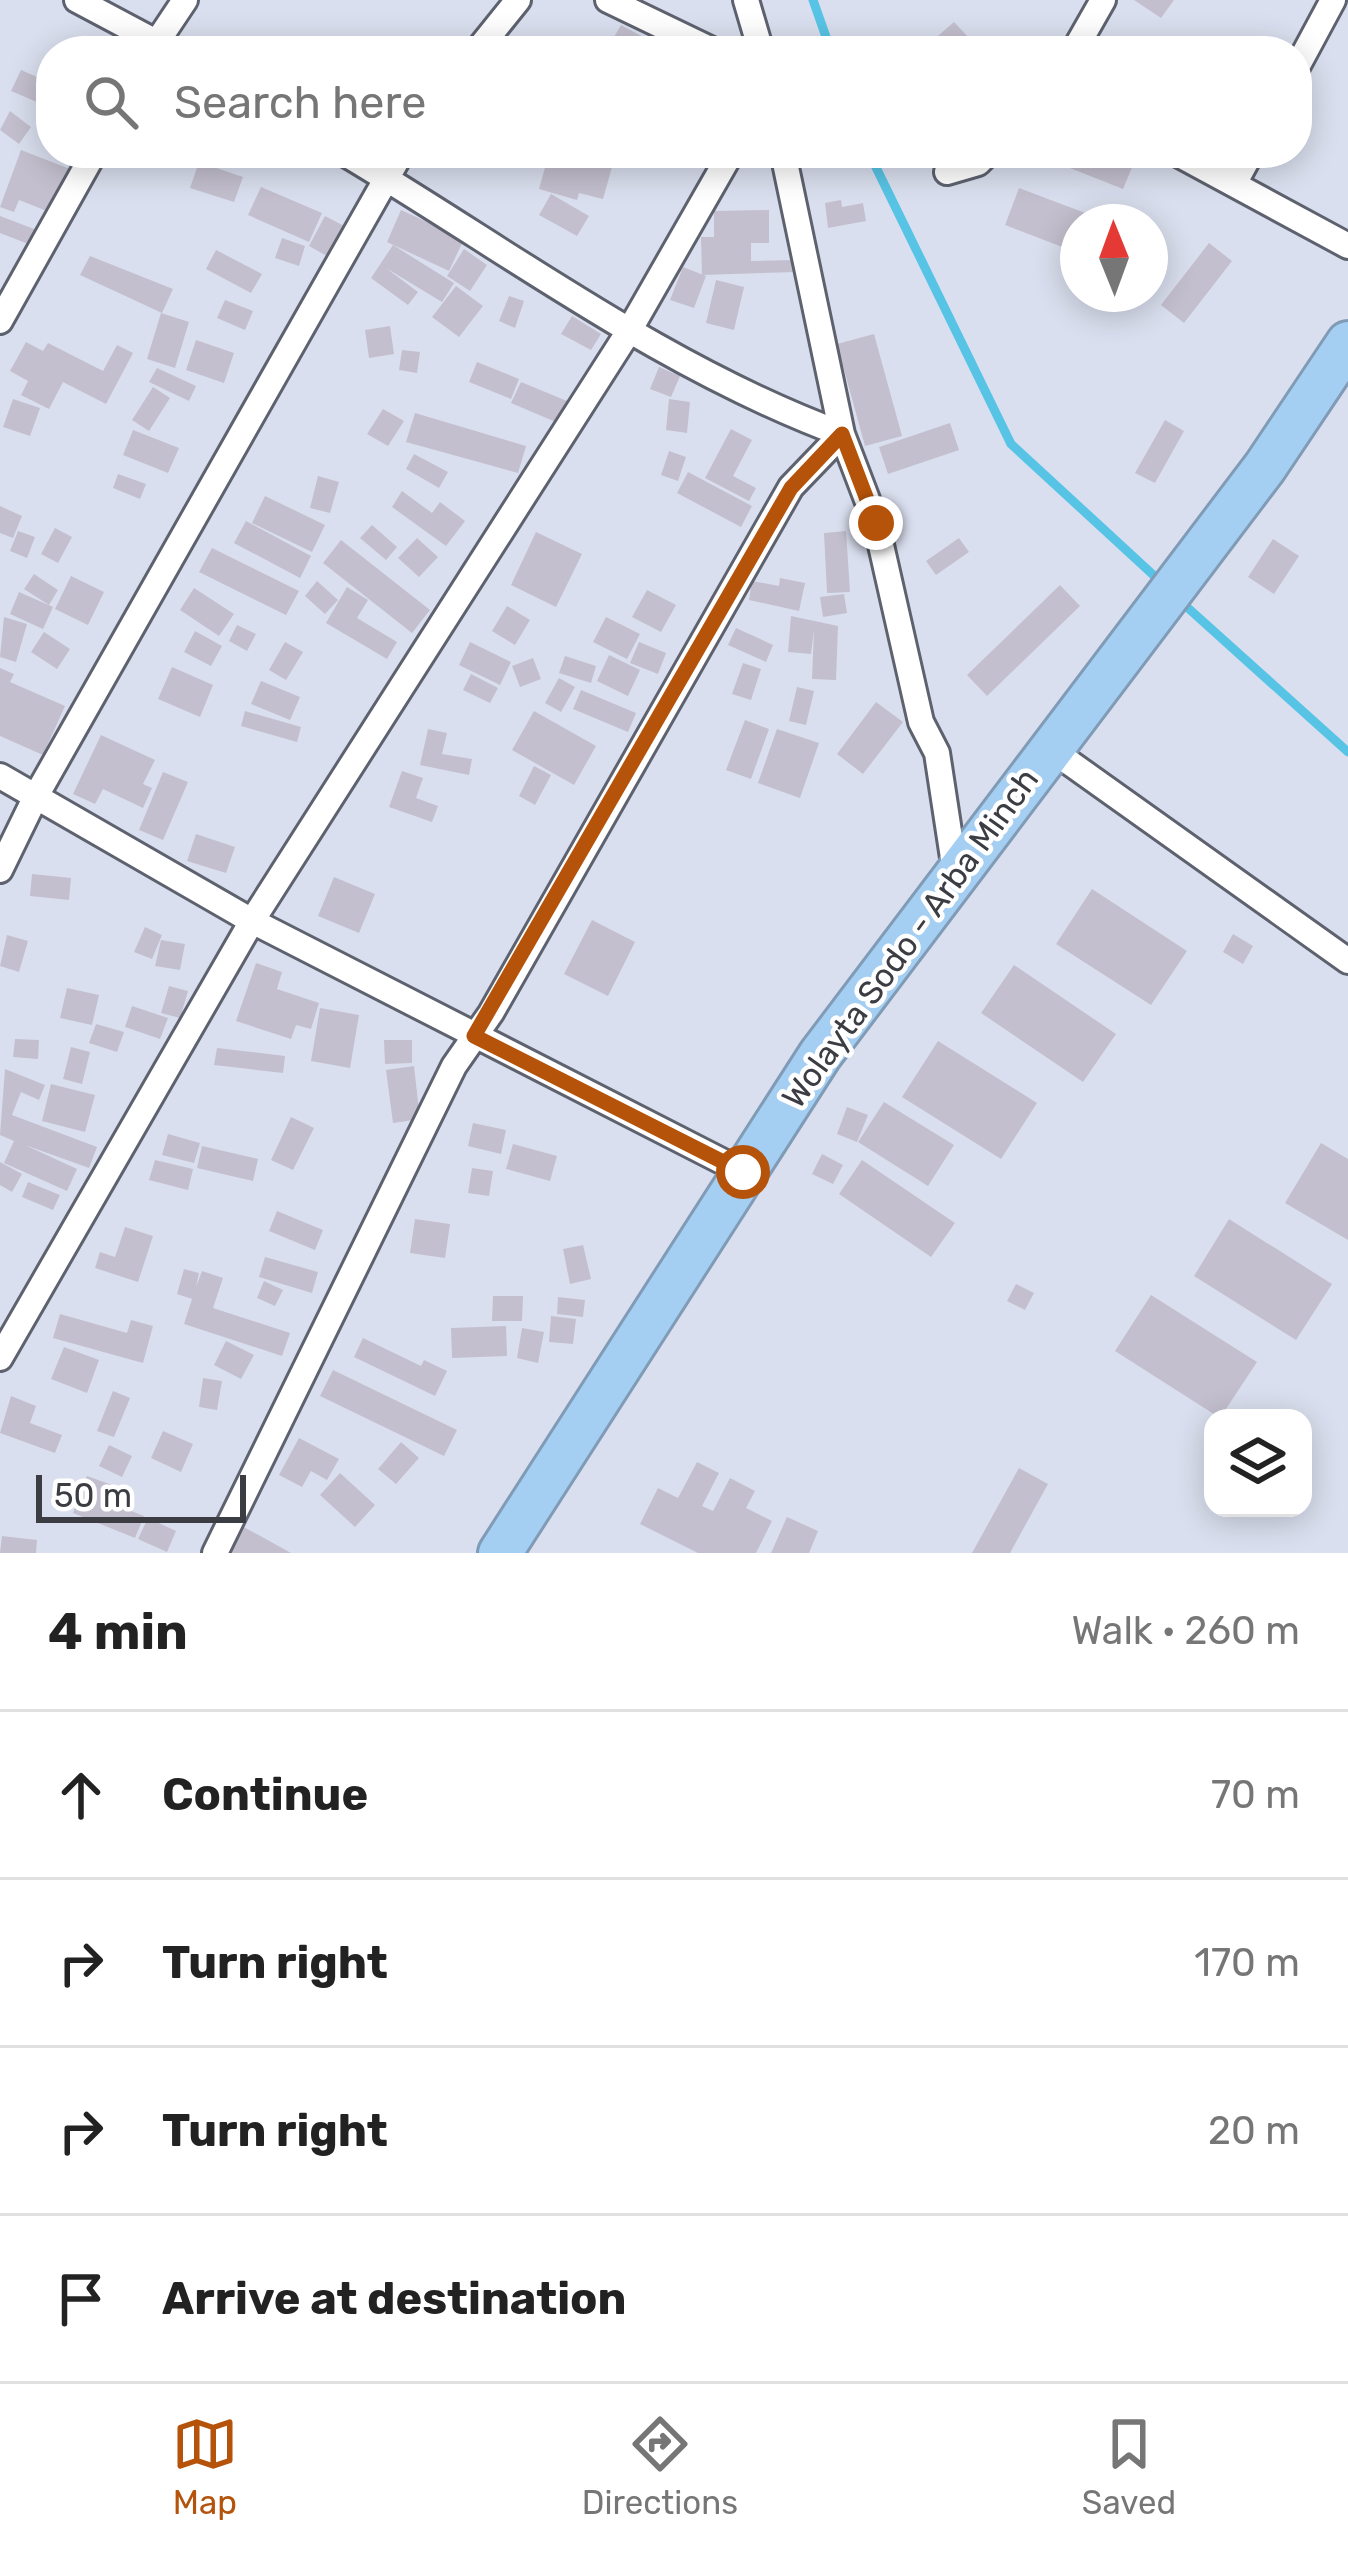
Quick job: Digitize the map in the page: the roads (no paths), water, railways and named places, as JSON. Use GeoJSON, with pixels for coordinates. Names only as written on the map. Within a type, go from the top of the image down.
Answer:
{"type":"FeatureCollection","features":[{"type":"Feature","properties":{"kind":"highway","name":"Wolayta Sodo - Arba Minch"},"geometry":{"type":"LineString","coordinates":[[500,1553],[743,1172],[955,871],[1265,467],[1348,343]]}},
{"type":"Feature","properties":{"kind":"street"},"geometry":{"type":"LineString","coordinates":[[77,0],[139,36]]}},
{"type":"Feature","properties":{"kind":"street"},"geometry":{"type":"LineString","coordinates":[[166,36],[184,0]]}},
{"type":"Feature","properties":{"kind":"street"},"geometry":{"type":"LineString","coordinates":[[489,36],[518,0]]}},
{"type":"Feature","properties":{"kind":"street"},"geometry":{"type":"LineString","coordinates":[[608,0],[683,36]]}},
{"type":"Feature","properties":{"kind":"street"},"geometry":{"type":"LineString","coordinates":[[746,0],[757,36]]}},
{"type":"Feature","properties":{"kind":"street"},"geometry":{"type":"LineString","coordinates":[[1083,36],[1103,0]]}},
{"type":"Feature","properties":{"kind":"street"},"geometry":{"type":"LineString","coordinates":[[1312,39],[1333,0]]}},
{"type":"Feature","properties":{"kind":"street"},"geometry":{"type":"LineString","coordinates":[[0,322],[86,168]]}},
{"type":"Feature","properties":{"kind":"street"},"geometry":{"type":"LineString","coordinates":[[369,168],[629,331],[790,415],[842,434]]}},
{"type":"Feature","properties":{"kind":"street"},"geometry":{"type":"LineString","coordinates":[[0,870],[36,796],[389,168]]}},
{"type":"Feature","properties":{"kind":"street"},"geometry":{"type":"LineString","coordinates":[[0,1358],[253,921],[629,331],[722,168]]}},
{"type":"Feature","properties":{"kind":"street"},"geometry":{"type":"LineString","coordinates":[[786,168],[842,434],[876,523],[921,722],[937,754],[955,871]]}},
{"type":"Feature","properties":{"kind":"street"},"geometry":{"type":"LineString","coordinates":[[946,172],[960,168]]}},
{"type":"Feature","properties":{"kind":"street"},"geometry":{"type":"LineString","coordinates":[[1204,168],[1348,246]]}},
{"type":"Feature","properties":{"kind":"street"},"geometry":{"type":"LineString","coordinates":[[1234,184],[1243,168]]}},
{"type":"Feature","properties":{"kind":"street"},"geometry":{"type":"LineString","coordinates":[[215,1553],[454,1066],[791,488],[842,434]]}},
{"type":"Feature","properties":{"kind":"street"},"geometry":{"type":"LineString","coordinates":[[1049,748],[1348,961]]}},
{"type":"Feature","properties":{"kind":"street"},"geometry":{"type":"LineString","coordinates":[[0,776],[253,921],[743,1172]]}},
{"type":"Feature","properties":{"kind":"waterway"},"geometry":{"type":"LineString","coordinates":[[813,0],[826,36]]}},
{"type":"Feature","properties":{"kind":"waterway"},"geometry":{"type":"LineString","coordinates":[[876,168],[1011,444],[1162,583]]}},
{"type":"Feature","properties":{"kind":"waterway"},"geometry":{"type":"LineString","coordinates":[[1178,599],[1348,752]]}}]}
